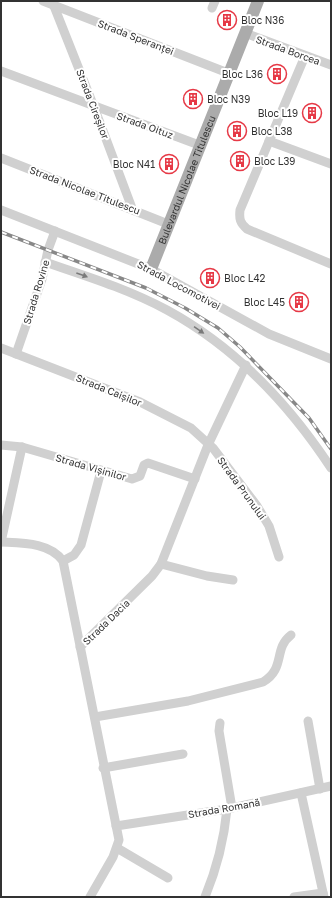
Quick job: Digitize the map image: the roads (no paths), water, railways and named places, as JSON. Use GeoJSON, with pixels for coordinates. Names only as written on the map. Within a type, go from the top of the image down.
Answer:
{"type":"FeatureCollection","features":[{"type":"Feature","properties":{"kind":"main road","name":"Bulevardul Nicolae Titulescu"},"geometry":{"type":"LineString","coordinates":[[151,268],[258,1]]}},
{"type":"Feature","properties":{"kind":"street","name":"Strada Speranței"},"geometry":{"type":"LineString","coordinates":[[43,1],[53,3],[228,73]]}},
{"type":"Feature","properties":{"kind":"street","name":"Strada Cireșilor"},"geometry":{"type":"LineString","coordinates":[[53,3],[132,208]]}},
{"type":"Feature","properties":{"kind":"street","name":"Strada Borcea"},"geometry":{"type":"LineString","coordinates":[[245,34],[331,65]]}},
{"type":"Feature","properties":{"kind":"street"},"geometry":{"type":"LineString","coordinates":[[305,56],[240,210],[239,216],[242,225],[254,232],[331,264]]}},
{"type":"Feature","properties":{"kind":"street","name":"Strada Oituz"},"geometry":{"type":"LineString","coordinates":[[1,71],[199,145]]}},
{"type":"Feature","properties":{"kind":"street"},"geometry":{"type":"LineString","coordinates":[[269,141],[331,164]]}},
{"type":"Feature","properties":{"kind":"street","name":"Strada Nicolae Titulescu"},"geometry":{"type":"LineString","coordinates":[[1,158],[132,208],[168,224]]}},
{"type":"Feature","properties":{"kind":"street","name":"Strada Locomotivei"},"geometry":{"type":"LineString","coordinates":[[1,210],[151,268],[264,332],[331,359]]}},
{"type":"Feature","properties":{"kind":"street","name":"Strada Rovine"},"geometry":{"type":"LineString","coordinates":[[16,354],[42,279],[45,262],[55,231]]}},
{"type":"Feature","properties":{"kind":"street"},"geometry":{"type":"LineString","coordinates":[[45,262],[133,294],[167,310],[201,331],[246,365],[290,412],[312,439],[331,468]]}},
{"type":"Feature","properties":{"kind":"street","name":"Strada Caișilor"},"geometry":{"type":"LineString","coordinates":[[1,348],[140,402],[191,428],[208,445]]}},
{"type":"Feature","properties":{"kind":"street","name":"Strada Dacia"},"geometry":{"type":"LineString","coordinates":[[117,848],[119,840],[103,768],[95,717],[80,647],[152,576],[161,564],[208,445],[246,365]]}},
{"type":"Feature","properties":{"kind":"street","name":"Strada Vișinilor"},"geometry":{"type":"LineString","coordinates":[[1,444],[22,447],[127,478],[136,479],[144,465],[148,463],[195,480]]}},
{"type":"Feature","properties":{"kind":"street","name":"Strada Prunului"},"geometry":{"type":"LineString","coordinates":[[208,445],[213,448],[257,506],[269,526],[279,557]]}},
{"type":"Feature","properties":{"kind":"street"},"geometry":{"type":"LineString","coordinates":[[22,447],[1,542],[31,544],[45,547],[59,556],[62,561],[80,647]]}},
{"type":"Feature","properties":{"kind":"street"},"geometry":{"type":"LineString","coordinates":[[62,561],[74,555],[81,545],[101,471]]}},
{"type":"Feature","properties":{"kind":"street"},"geometry":{"type":"LineString","coordinates":[[161,564],[207,576],[233,580]]}},
{"type":"Feature","properties":{"kind":"street"},"geometry":{"type":"LineString","coordinates":[[95,717],[188,702],[263,682],[271,677],[276,671],[282,645],[291,634]]}},
{"type":"Feature","properties":{"kind":"street"},"geometry":{"type":"LineString","coordinates":[[308,721],[320,789]]}},
{"type":"Feature","properties":{"kind":"street"},"geometry":{"type":"LineString","coordinates":[[206,897],[215,873],[230,808],[218,731],[220,723]]}},
{"type":"Feature","properties":{"kind":"street"},"geometry":{"type":"LineString","coordinates":[[103,768],[183,754]]}},
{"type":"Feature","properties":{"kind":"street","name":"Strada Romană"},"geometry":{"type":"LineString","coordinates":[[116,826],[230,808],[331,786]]}},
{"type":"Feature","properties":{"kind":"street"},"geometry":{"type":"LineString","coordinates":[[294,897],[324,895],[301,793]]}},
{"type":"Feature","properties":{"kind":"street"},"geometry":{"type":"LineString","coordinates":[[90,897],[117,848],[168,878]]}},
{"type":"Feature","properties":{"kind":"railway"},"geometry":{"type":"LineString","coordinates":[[1,232],[146,288],[185,308],[218,328],[240,347],[309,418],[331,449]]}},
{"type":"Feature","properties":{"kind":"place","name":"Bloc N36"},"geometry":{"type":"Point","coordinates":[227,20]}},
{"type":"Feature","properties":{"kind":"place","name":"Bloc L36"},"geometry":{"type":"Point","coordinates":[277,74]}},
{"type":"Feature","properties":{"kind":"place","name":"Bloc N39"},"geometry":{"type":"Point","coordinates":[193,99]}},
{"type":"Feature","properties":{"kind":"place","name":"Bloc L19"},"geometry":{"type":"Point","coordinates":[312,113]}},
{"type":"Feature","properties":{"kind":"place","name":"Bloc L38"},"geometry":{"type":"Point","coordinates":[237,131]}},
{"type":"Feature","properties":{"kind":"place","name":"Bloc L39"},"geometry":{"type":"Point","coordinates":[240,161]}},
{"type":"Feature","properties":{"kind":"place","name":"Bloc N41"},"geometry":{"type":"Point","coordinates":[169,164]}},
{"type":"Feature","properties":{"kind":"place","name":"Bloc L42"},"geometry":{"type":"Point","coordinates":[210,278]}},
{"type":"Feature","properties":{"kind":"place","name":"Bloc L45"},"geometry":{"type":"Point","coordinates":[299,302]}}]}
